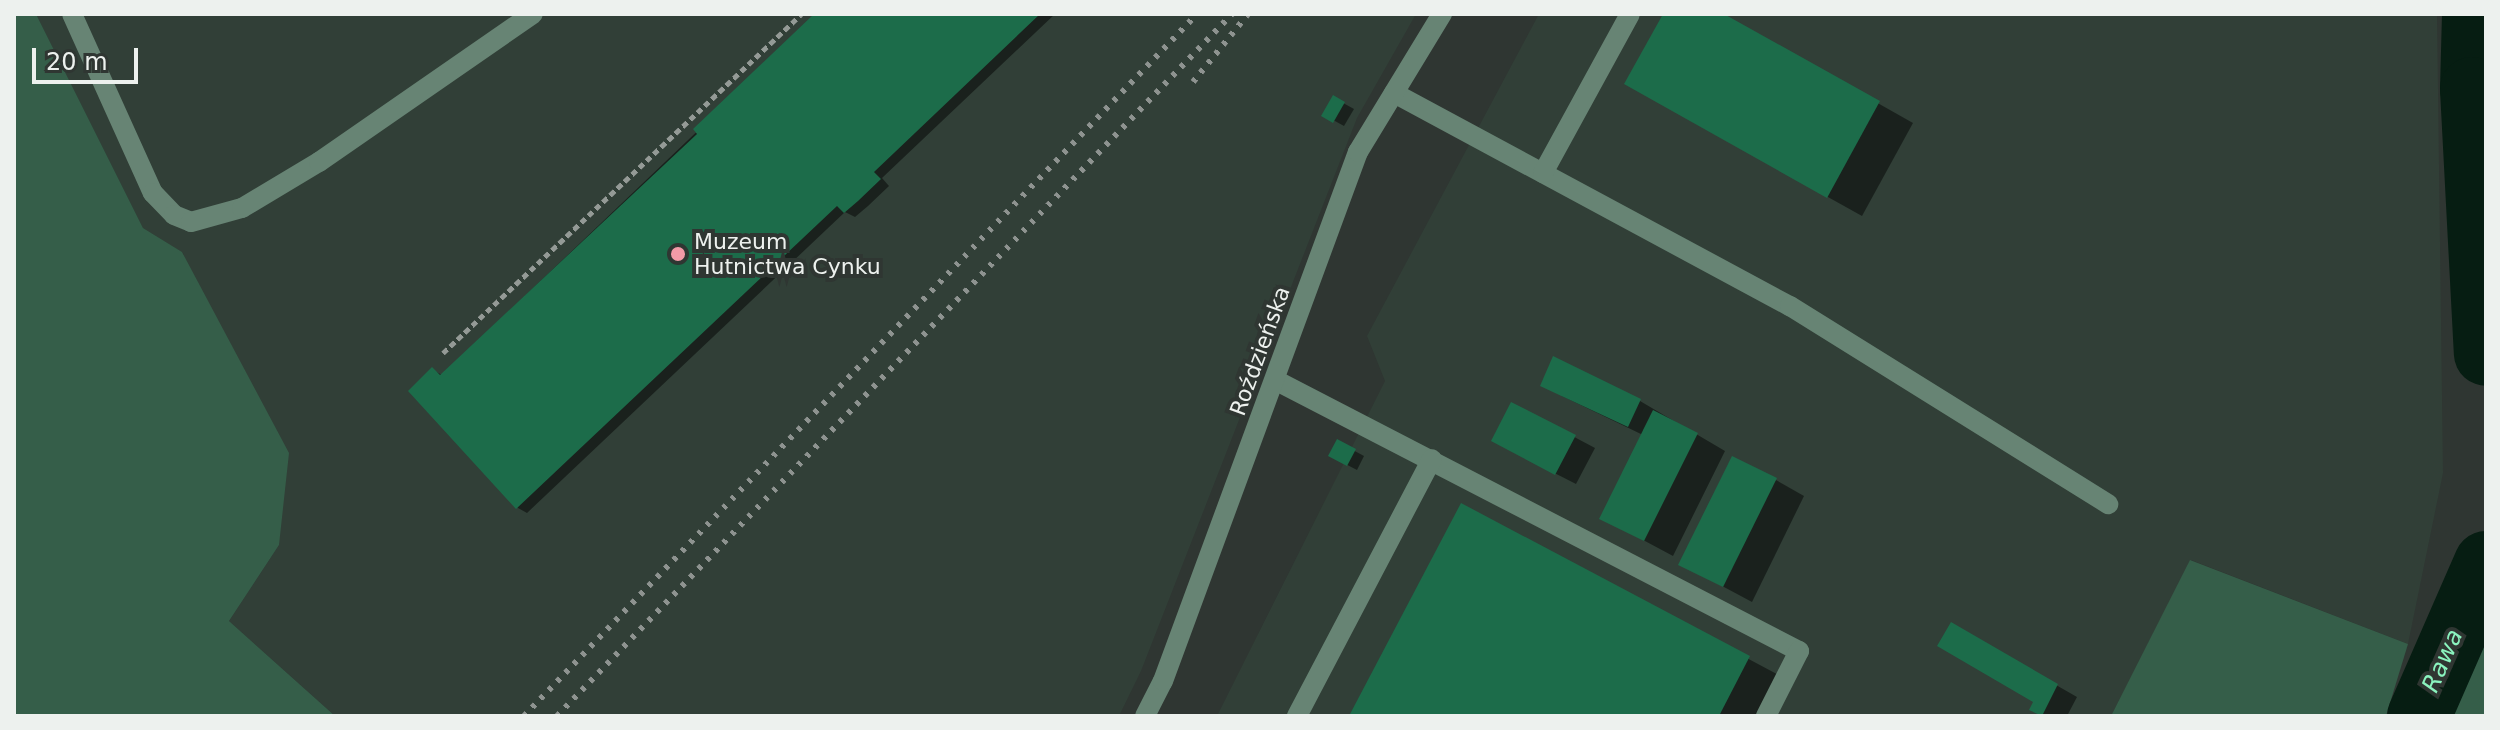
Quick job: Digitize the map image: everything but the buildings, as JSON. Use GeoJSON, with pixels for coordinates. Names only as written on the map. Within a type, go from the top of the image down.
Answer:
{"type":"FeatureCollection","features":[{"type":"Feature","properties":{"kind":"street"},"geometry":{"type":"LineString","coordinates":[[72,14],[153,193],[174,215],[191,222],[242,208],[319,162],[533,14]]}},
{"type":"Feature","properties":{"kind":"street","name":"Roździeńska"},"geometry":{"type":"LineString","coordinates":[[1145,716],[1163,681],[1358,152],[1442,14]]}},
{"type":"Feature","properties":{"kind":"street"},"geometry":{"type":"LineString","coordinates":[[1543,173],[1630,14]]}},
{"type":"Feature","properties":{"kind":"street"},"geometry":{"type":"LineString","coordinates":[[1394,93],[1790,306],[2108,504]]}},
{"type":"Feature","properties":{"kind":"street"},"geometry":{"type":"LineString","coordinates":[[1275,380],[1799,651],[1766,716]]}},
{"type":"Feature","properties":{"kind":"street"},"geometry":{"type":"LineString","coordinates":[[1297,716],[1432,459]]}},
{"type":"Feature","properties":{"kind":"path"},"geometry":{"type":"LineString","coordinates":[[443,353],[801,14]]}},
{"type":"Feature","properties":{"kind":"shaded area"},"geometry":{"type":"Polygon","coordinates":[[[36,14],[1416,14],[1357,118],[1141,671],[1119,716],[335,716],[229,621],[279,545],[183,253],[143,228],[36,14]]]}},
{"type":"Feature","properties":{"kind":"shaded area"},"geometry":{"type":"Polygon","coordinates":[[[1539,14],[2437,14],[2443,473],[2408,644],[2191,560],[2111,716],[1217,716],[1385,381],[1367,336],[1539,14]]]}},
{"type":"Feature","properties":{"kind":"green space"},"geometry":{"type":"Polygon","coordinates":[[[14,14],[36,14],[143,228],[182,252],[289,453],[279,545],[229,621],[335,716],[14,716],[14,14]]]}},
{"type":"Feature","properties":{"kind":"green space"},"geometry":{"type":"Polygon","coordinates":[[[2190,560],[2408,644],[2386,716],[2111,716],[2190,560]]]}},
{"type":"Feature","properties":{"kind":"green space"},"geometry":{"type":"Polygon","coordinates":[[[2486,610],[2486,716],[2441,716],[2486,610]]]}},
{"type":"Feature","properties":{"kind":"waterway","name":"Rawa"},"geometry":{"type":"LineString","coordinates":[[2474,14],[2472,89],[2486,354]]}},
{"type":"Feature","properties":{"kind":"waterway","name":"Rawa"},"geometry":{"type":"LineString","coordinates":[[2419,716],[2486,563]]}},
{"type":"Feature","properties":{"kind":"railway"},"geometry":{"type":"LineString","coordinates":[[524,716],[1197,14]]}},
{"type":"Feature","properties":{"kind":"railway"},"geometry":{"type":"LineString","coordinates":[[557,716],[1232,14]]}},
{"type":"Feature","properties":{"kind":"railway"},"geometry":{"type":"LineString","coordinates":[[1193,82],[1248,14]]}},
{"type":"Feature","properties":{"kind":"place","name":"Muzeum Hutnictwa Cynku"},"geometry":{"type":"Point","coordinates":[678,254]}}]}
